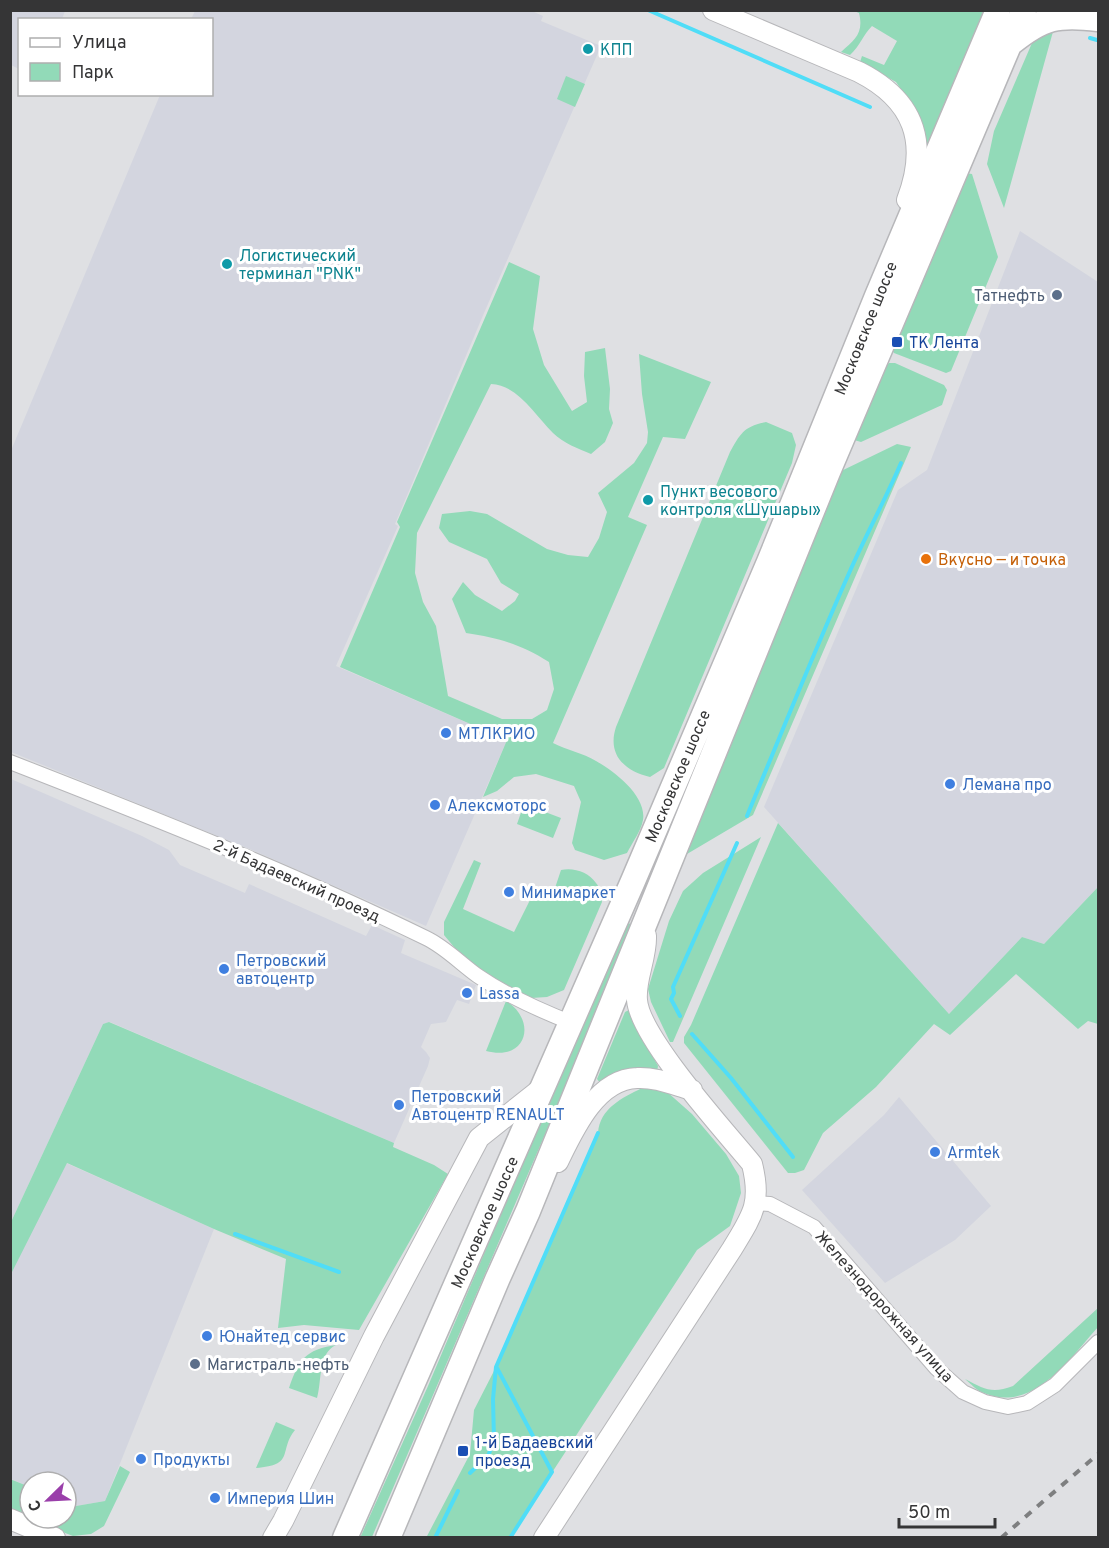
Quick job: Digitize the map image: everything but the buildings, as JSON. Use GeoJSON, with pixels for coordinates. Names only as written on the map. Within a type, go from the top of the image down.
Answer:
{"type":"FeatureCollection","features":[{"type":"Feature","properties":{"kind":"highway","name":"Московское шоссе"},"geometry":{"type":"LineString","coordinates":[[345,1538],[572,1023],[769,562],[877,296],[998,10]]}},
{"type":"Feature","properties":{"kind":"highway","name":"Московское шоссе"},"geometry":{"type":"LineString","coordinates":[[388,1538],[528,1211],[828,472],[1024,10]]}},
{"type":"Feature","properties":{"kind":"highway"},"geometry":{"type":"LineString","coordinates":[[1011,44],[1030,28],[1061,16],[1098,17],[1095,10]]}},
{"type":"Feature","properties":{"kind":"street"},"geometry":{"type":"LineString","coordinates":[[713,10],[859,72],[891,92],[902,106],[911,122],[918,161],[915,179],[891,241],[877,296]]}},
{"type":"Feature","properties":{"kind":"street"},"geometry":{"type":"LineString","coordinates":[[1090,10],[1098,17]]}},
{"type":"Feature","properties":{"kind":"street","name":"2-й Бадаевский проезд"},"geometry":{"type":"LineString","coordinates":[[10,762],[151,817],[357,905],[430,940],[480,977],[530,1006],[572,1023]]}},
{"type":"Feature","properties":{"kind":"street"},"geometry":{"type":"LineString","coordinates":[[544,1538],[736,1242],[753,1213],[756,1203],[758,1185],[752,1164],[653,1039],[638,1006],[638,988],[646,939],[644,924]]}},
{"type":"Feature","properties":{"kind":"street"},"geometry":{"type":"LineString","coordinates":[[528,1211],[549,1183],[581,1120],[607,1090],[626,1080],[636,1078],[651,1079],[692,1089]]}},
{"type":"Feature","properties":{"kind":"street"},"geometry":{"type":"LineString","coordinates":[[273,1538],[374,1336],[479,1138],[543,1087]]}},
{"type":"Feature","properties":{"kind":"street","name":"Железнодорожная улица"},"geometry":{"type":"LineString","coordinates":[[756,1203],[770,1204],[814,1227],[936,1368],[963,1392],[985,1402],[1008,1407],[1027,1403],[1055,1385],[1098,1342]]}},
{"type":"Feature","properties":{"kind":"street"},"geometry":{"type":"LineString","coordinates":[[10,1519],[55,1538]]}},
{"type":"Feature","properties":{"kind":"shaded area"},"geometry":{"type":"Polygon","coordinates":[[[10,11],[65,11],[62,18],[18,18],[18,68],[11,65],[10,11]]]}},
{"type":"Feature","properties":{"kind":"shaded area"},"geometry":{"type":"Polygon","coordinates":[[[195,11],[532,11],[543,16],[541,21],[601,46],[484,313],[395,524],[398,526],[336,666],[507,740],[426,926],[252,850],[11,752],[10,453],[160,96],[213,96],[213,18],[192,18],[195,11]]]}},
{"type":"Feature","properties":{"kind":"shaded area"},"geometry":{"type":"Polygon","coordinates":[[[1020,231],[1098,282],[1098,887],[1044,944],[1022,937],[949,1014],[764,807],[898,490],[927,470],[1020,231]]]}},
{"type":"Feature","properties":{"kind":"shaded area","name":"Петровский автоцентр"},"geometry":{"type":"Polygon","coordinates":[[[11,779],[142,836],[169,850],[180,865],[245,893],[249,884],[366,936],[372,925],[405,940],[401,953],[476,985],[469,1004],[457,1000],[446,1022],[431,1024],[421,1047],[430,1058],[428,1066],[394,1143],[110,1022],[103,1024],[11,1222],[11,779]]]}},
{"type":"Feature","properties":{"kind":"shaded area"},"geometry":{"type":"Polygon","coordinates":[[[899,1097],[991,1206],[955,1240],[885,1283],[802,1190],[884,1115],[899,1097]]]}},
{"type":"Feature","properties":{"kind":"shaded area"},"geometry":{"type":"Polygon","coordinates":[[[66,1163],[214,1229],[105,1501],[78,1506],[78,1470],[18,1470],[18,1482],[11,1479],[10,1274],[66,1163]]]}},
{"type":"Feature","properties":{"kind":"green space"},"geometry":{"type":"Polygon","coordinates":[[[854,11],[988,11],[927,154],[907,98],[896,82],[860,62],[862,56],[884,65],[897,41],[872,26],[850,55],[841,52],[854,40],[859,31],[859,13],[854,11]]]}},
{"type":"Feature","properties":{"kind":"green space"},"geometry":{"type":"Polygon","coordinates":[[[1054,28],[1004,208],[987,164],[994,131],[1032,43],[1054,28]]]}},
{"type":"Feature","properties":{"kind":"green space"},"geometry":{"type":"Polygon","coordinates":[[[566,76],[585,84],[575,107],[557,99],[566,76]]]}},
{"type":"Feature","properties":{"kind":"green space"},"geometry":{"type":"Polygon","coordinates":[[[965,173],[972,174],[998,257],[951,371],[946,373],[894,353],[888,343],[965,173]]]}},
{"type":"Feature","properties":{"kind":"green space"},"geometry":{"type":"Polygon","coordinates":[[[509,262],[540,276],[533,329],[544,365],[572,411],[587,402],[584,376],[585,352],[605,348],[610,389],[609,409],[613,423],[605,442],[591,454],[557,437],[518,395],[501,386],[491,384],[417,533],[415,573],[423,602],[436,626],[448,696],[502,719],[532,719],[547,710],[554,689],[549,662],[509,643],[466,633],[452,599],[463,582],[475,595],[502,611],[515,601],[519,594],[501,583],[487,559],[449,542],[439,528],[442,514],[470,511],[487,514],[547,549],[568,555],[588,557],[599,538],[607,512],[598,493],[634,463],[647,443],[648,432],[639,354],[711,382],[685,439],[663,437],[628,517],[647,525],[553,743],[603,765],[628,785],[640,802],[643,820],[627,853],[604,860],[575,850],[572,843],[581,802],[574,786],[536,774],[514,777],[497,791],[483,797],[507,740],[340,667],[400,527],[397,522],[509,262]]]}},
{"type":"Feature","properties":{"kind":"green space"},"geometry":{"type":"Polygon","coordinates":[[[889,363],[895,363],[944,385],[947,390],[942,405],[861,442],[854,440],[881,372],[889,363]]]}},
{"type":"Feature","properties":{"kind":"green space"},"geometry":{"type":"Polygon","coordinates":[[[766,422],[792,433],[796,445],[792,463],[664,768],[650,777],[641,774],[625,766],[616,753],[614,737],[616,727],[730,452],[744,432],[752,426],[766,422]]]}},
{"type":"Feature","properties":{"kind":"green space"},"geometry":{"type":"Polygon","coordinates":[[[897,444],[911,447],[753,815],[687,854],[683,852],[837,473],[897,444]]]}},
{"type":"Feature","properties":{"kind":"green space"},"geometry":{"type":"Polygon","coordinates":[[[524,804],[561,818],[553,838],[517,824],[524,804]]]}},
{"type":"Feature","properties":{"kind":"green space"},"geometry":{"type":"Polygon","coordinates":[[[778,823],[949,1014],[1022,937],[1044,944],[1098,887],[1098,1024],[1088,1021],[1078,1029],[1016,974],[950,1035],[934,1024],[876,1087],[823,1133],[804,1170],[788,1173],[684,1043],[684,1037],[778,823]]]}},
{"type":"Feature","properties":{"kind":"green space"},"geometry":{"type":"Polygon","coordinates":[[[761,837],[673,1042],[670,1042],[651,1002],[648,989],[669,921],[683,891],[703,873],[761,837]]]}},
{"type":"Feature","properties":{"kind":"green space"},"geometry":{"type":"Polygon","coordinates":[[[474,860],[481,863],[463,909],[514,932],[533,894],[551,900],[561,870],[580,871],[593,879],[602,902],[564,990],[547,997],[531,998],[483,972],[454,947],[444,935],[444,922],[474,860]]]}},
{"type":"Feature","properties":{"kind":"green space"},"geometry":{"type":"Polygon","coordinates":[[[625,921],[632,925],[583,1046],[372,1537],[360,1538],[428,1386],[625,921]]]}},
{"type":"Feature","properties":{"kind":"green space"},"geometry":{"type":"Polygon","coordinates":[[[506,1001],[522,1018],[523,1037],[519,1045],[511,1050],[500,1053],[486,1051],[506,1001]]]}},
{"type":"Feature","properties":{"kind":"green space"},"geometry":{"type":"Polygon","coordinates":[[[629,1010],[658,1066],[657,1072],[601,1084],[597,1079],[625,1012],[629,1010]]]}},
{"type":"Feature","properties":{"kind":"green space"},"geometry":{"type":"Polygon","coordinates":[[[109,1022],[394,1143],[393,1147],[434,1165],[448,1174],[359,1330],[304,1325],[278,1328],[286,1259],[67,1163],[11,1274],[11,1222],[103,1024],[109,1022]]]}},
{"type":"Feature","properties":{"kind":"green space"},"geometry":{"type":"Polygon","coordinates":[[[642,1088],[666,1091],[692,1114],[726,1154],[739,1176],[741,1193],[730,1226],[697,1250],[510,1537],[426,1538],[470,1454],[474,1410],[496,1367],[603,1117],[613,1105],[642,1088]]]}},
{"type":"Feature","properties":{"kind":"green space"},"geometry":{"type":"Polygon","coordinates":[[[1098,1308],[1098,1327],[1063,1367],[1034,1390],[1019,1396],[1002,1397],[981,1392],[965,1379],[994,1390],[1013,1386],[1098,1308]]]}},
{"type":"Feature","properties":{"kind":"green space"},"geometry":{"type":"Polygon","coordinates":[[[336,1345],[330,1349],[323,1361],[317,1398],[289,1388],[300,1363],[310,1353],[336,1345]]]}},
{"type":"Feature","properties":{"kind":"green space"},"geometry":{"type":"Polygon","coordinates":[[[276,1422],[295,1430],[287,1444],[284,1456],[277,1464],[256,1468],[276,1422]]]}},
{"type":"Feature","properties":{"kind":"green space"},"geometry":{"type":"Polygon","coordinates":[[[120,1466],[130,1472],[104,1526],[91,1534],[73,1536],[58,1530],[78,1530],[78,1506],[105,1501],[120,1466]]]}},
{"type":"Feature","properties":{"kind":"green space"},"geometry":{"type":"Polygon","coordinates":[[[10,1479],[18,1482],[18,1515],[11,1512],[10,1479]]]}},
{"type":"Feature","properties":{"kind":"waterway"},"geometry":{"type":"LineString","coordinates":[[648,10],[870,107]]}},
{"type":"Feature","properties":{"kind":"waterway"},"geometry":{"type":"LineString","coordinates":[[1090,38],[1097,40]]}},
{"type":"Feature","properties":{"kind":"waterway"},"geometry":{"type":"LineString","coordinates":[[747,816],[837,601],[901,463]]}},
{"type":"Feature","properties":{"kind":"waterway"},"geometry":{"type":"LineString","coordinates":[[680,1016],[671,999],[674,993],[673,987],[737,843]]}},
{"type":"Feature","properties":{"kind":"waterway"},"geometry":{"type":"LineString","coordinates":[[692,1034],[731,1078],[793,1157]]}},
{"type":"Feature","properties":{"kind":"waterway"},"geometry":{"type":"LineString","coordinates":[[470,1473],[488,1456],[494,1441],[493,1399],[496,1367],[598,1133]]}},
{"type":"Feature","properties":{"kind":"waterway"},"geometry":{"type":"LineString","coordinates":[[235,1234],[339,1272]]}},
{"type":"Feature","properties":{"kind":"waterway"},"geometry":{"type":"LineString","coordinates":[[497,1368],[552,1472],[510,1538]]}},
{"type":"Feature","properties":{"kind":"waterway"},"geometry":{"type":"LineString","coordinates":[[435,1538],[458,1491]]}},
{"type":"Feature","properties":{"kind":"railway"},"geometry":{"type":"LineString","coordinates":[[1001,1538],[1098,1454]]}},
{"type":"Feature","properties":{"kind":"place","name":"КПП"},"geometry":{"type":"Point","coordinates":[588,49]}},
{"type":"Feature","properties":{"kind":"place","name":"Логистический терминал \"PNK\""},"geometry":{"type":"Point","coordinates":[227,264]}},
{"type":"Feature","properties":{"kind":"place","name":"Татнефть"},"geometry":{"type":"Point","coordinates":[1057,295]}},
{"type":"Feature","properties":{"kind":"place","name":"ТК Лента"},"geometry":{"type":"Point","coordinates":[897,342]}},
{"type":"Feature","properties":{"kind":"place","name":"Пункт весового контроля «Шушары»"},"geometry":{"type":"Point","coordinates":[648,500]}},
{"type":"Feature","properties":{"kind":"place","name":"Вкусно — и точка"},"geometry":{"type":"Point","coordinates":[926,559]}},
{"type":"Feature","properties":{"kind":"place","name":"МТЛКРИО"},"geometry":{"type":"Point","coordinates":[446,733]}},
{"type":"Feature","properties":{"kind":"place","name":"Лемана про"},"geometry":{"type":"Point","coordinates":[950,784]}},
{"type":"Feature","properties":{"kind":"place","name":"Алексмоторс"},"geometry":{"type":"Point","coordinates":[435,805]}},
{"type":"Feature","properties":{"kind":"place","name":"Минимаркет"},"geometry":{"type":"Point","coordinates":[509,892]}},
{"type":"Feature","properties":{"kind":"place","name":"Петровский автоцентр"},"geometry":{"type":"Point","coordinates":[224,969]}},
{"type":"Feature","properties":{"kind":"place","name":"Lassa"},"geometry":{"type":"Point","coordinates":[467,993]}},
{"type":"Feature","properties":{"kind":"place","name":"Петровский Автоцентр RENAULT"},"geometry":{"type":"Point","coordinates":[399,1105]}},
{"type":"Feature","properties":{"kind":"place","name":"Armtek"},"geometry":{"type":"Point","coordinates":[935,1152]}},
{"type":"Feature","properties":{"kind":"place","name":"Юнайтед сервис"},"geometry":{"type":"Point","coordinates":[207,1336]}},
{"type":"Feature","properties":{"kind":"place","name":"Магистраль-нефть"},"geometry":{"type":"Point","coordinates":[195,1364]}},
{"type":"Feature","properties":{"kind":"place","name":"1-й Бадаевский проезд"},"geometry":{"type":"Point","coordinates":[463,1451]}},
{"type":"Feature","properties":{"kind":"place","name":"Продукты"},"geometry":{"type":"Point","coordinates":[141,1459]}},
{"type":"Feature","properties":{"kind":"place","name":"Империя Шин"},"geometry":{"type":"Point","coordinates":[215,1498]}}]}
